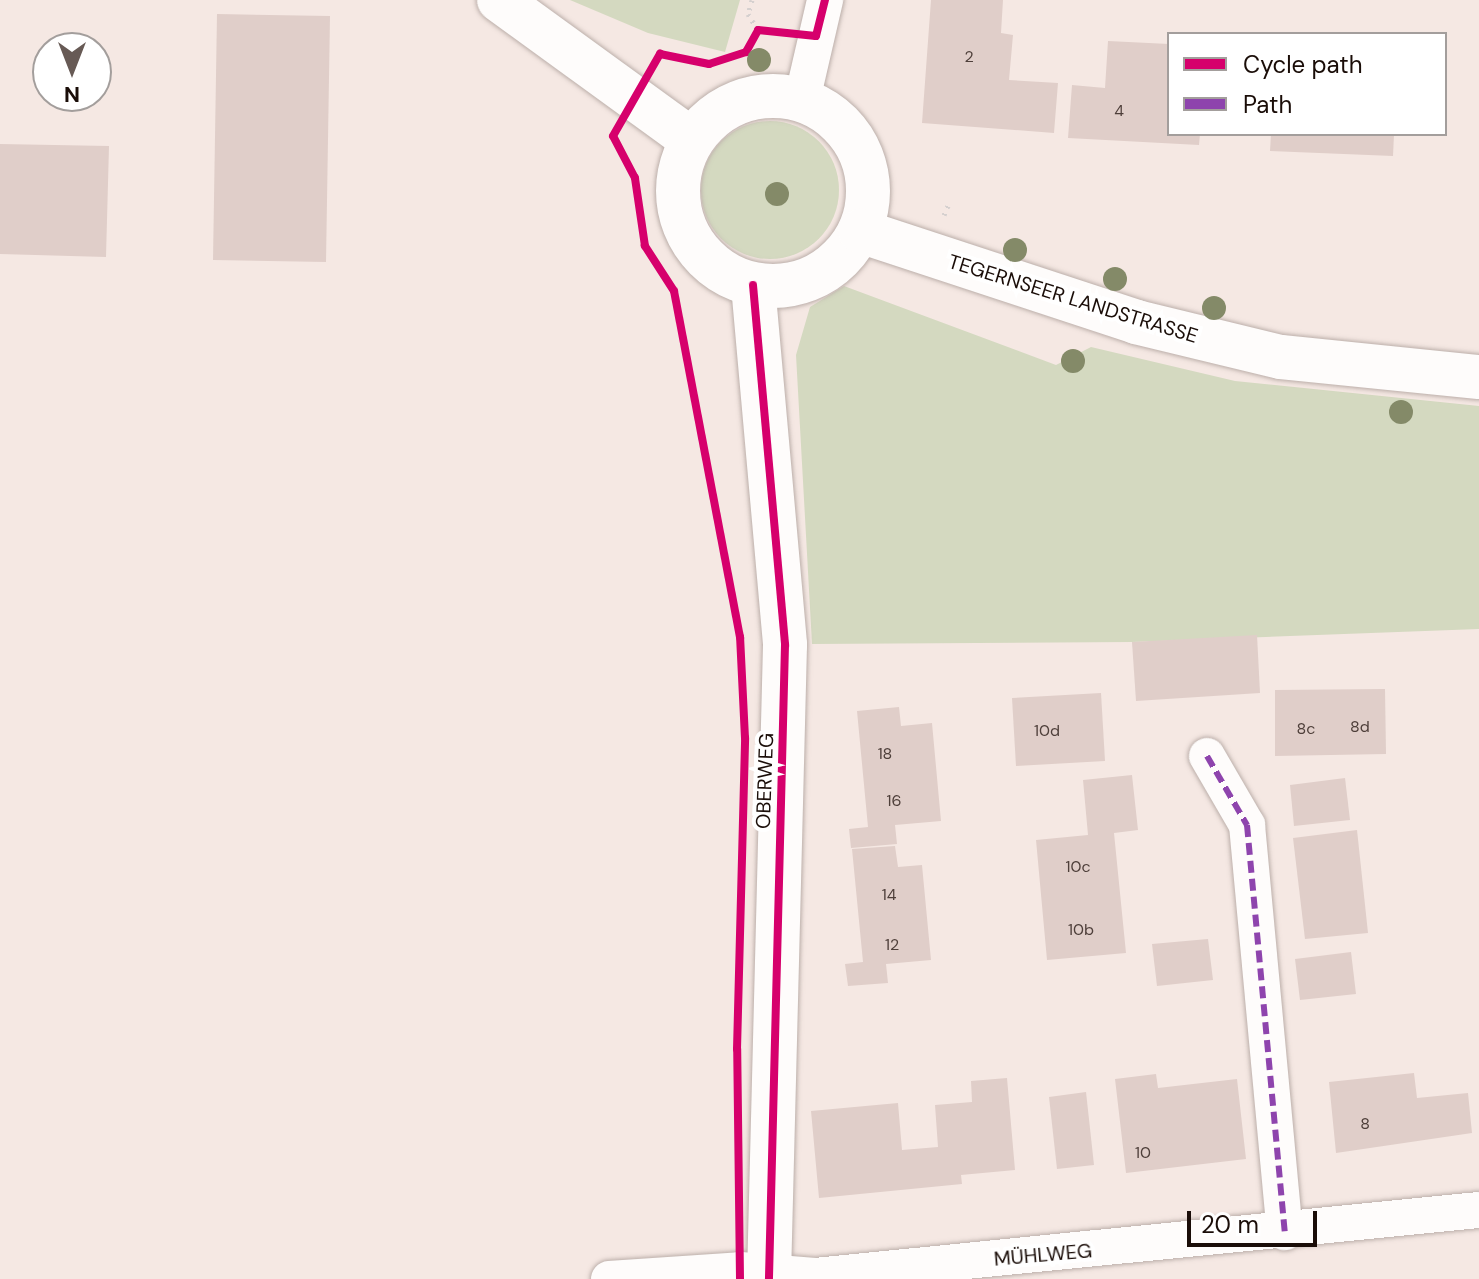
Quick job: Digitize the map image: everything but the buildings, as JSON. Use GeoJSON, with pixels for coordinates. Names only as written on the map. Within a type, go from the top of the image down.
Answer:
{"type":"FeatureCollection","features":[{"type":"Feature","properties":{"kind":"main road"},"geometry":{"type":"LineString","coordinates":[[499,0],[692,140]]}},
{"type":"Feature","properties":{"kind":"main road"},"geometry":{"type":"LineString","coordinates":[[771,96],[802,100],[826,112],[861,152],[868,204],[860,231],[826,270],[802,282],[753,285],[722,272],[684,226],[680,167],[692,140],[713,117],[741,101],[771,96]]}},
{"type":"Feature","properties":{"kind":"main road","name":"TEGERNSEER LANDSTRASSE"},"geometry":{"type":"LineString","coordinates":[[860,231],[1136,322],[1266,353],[1364,370],[1479,377]]}},
{"type":"Feature","properties":{"kind":"main road","name":"OBERWEG"},"geometry":{"type":"LineString","coordinates":[[753,285],[785,645],[769,1275]]}},
{"type":"Feature","properties":{"kind":"street"},"geometry":{"type":"LineString","coordinates":[[802,100],[825,0]]}},
{"type":"Feature","properties":{"kind":"street"},"geometry":{"type":"LineString","coordinates":[[1207,756],[1247,825],[1285,1232]]}},
{"type":"Feature","properties":{"kind":"street","name":"MÜHLWEG"},"geometry":{"type":"LineString","coordinates":[[609,1279],[815,1276],[1285,1232],[1479,1210]]}},
{"type":"Feature","properties":{"kind":"path"},"geometry":{"type":"LineString","coordinates":[[752,0],[748,14],[758,30]]}},
{"type":"Feature","properties":{"kind":"green space"},"geometry":{"type":"Polygon","coordinates":[[[570,0],[740,0],[725,52],[648,33],[570,0]]]}},
{"type":"Feature","properties":{"kind":"green space"},"geometry":{"type":"Polygon","coordinates":[[[770,121],[797,126],[819,141],[834,163],[839,190],[834,217],[819,239],[797,254],[770,259],[743,254],[721,239],[706,217],[701,190],[706,163],[721,141],[743,126],[770,121]]]}},
{"type":"Feature","properties":{"kind":"green space"},"geometry":{"type":"Polygon","coordinates":[[[844,286],[1056,365],[1091,347],[1235,381],[1479,406],[1479,629],[1132,642],[812,644],[796,355],[810,307],[844,286]]]}},
{"type":"Feature","properties":{"kind":"marked path"},"geometry":{"type":"LineString","coordinates":[[1207,756],[1247,825],[1285,1232]]}},
{"type":"Feature","properties":{"kind":"cycle path"},"geometry":{"type":"LineString","coordinates":[[740,1279],[737,1049],[745,738],[740,637],[674,291],[645,246],[635,178],[613,136],[660,54],[709,64],[746,52],[758,30],[816,36],[825,0]]}},
{"type":"Feature","properties":{"kind":"cycle path"},"geometry":{"type":"LineString","coordinates":[[753,285],[785,645],[769,1279]]}}]}
